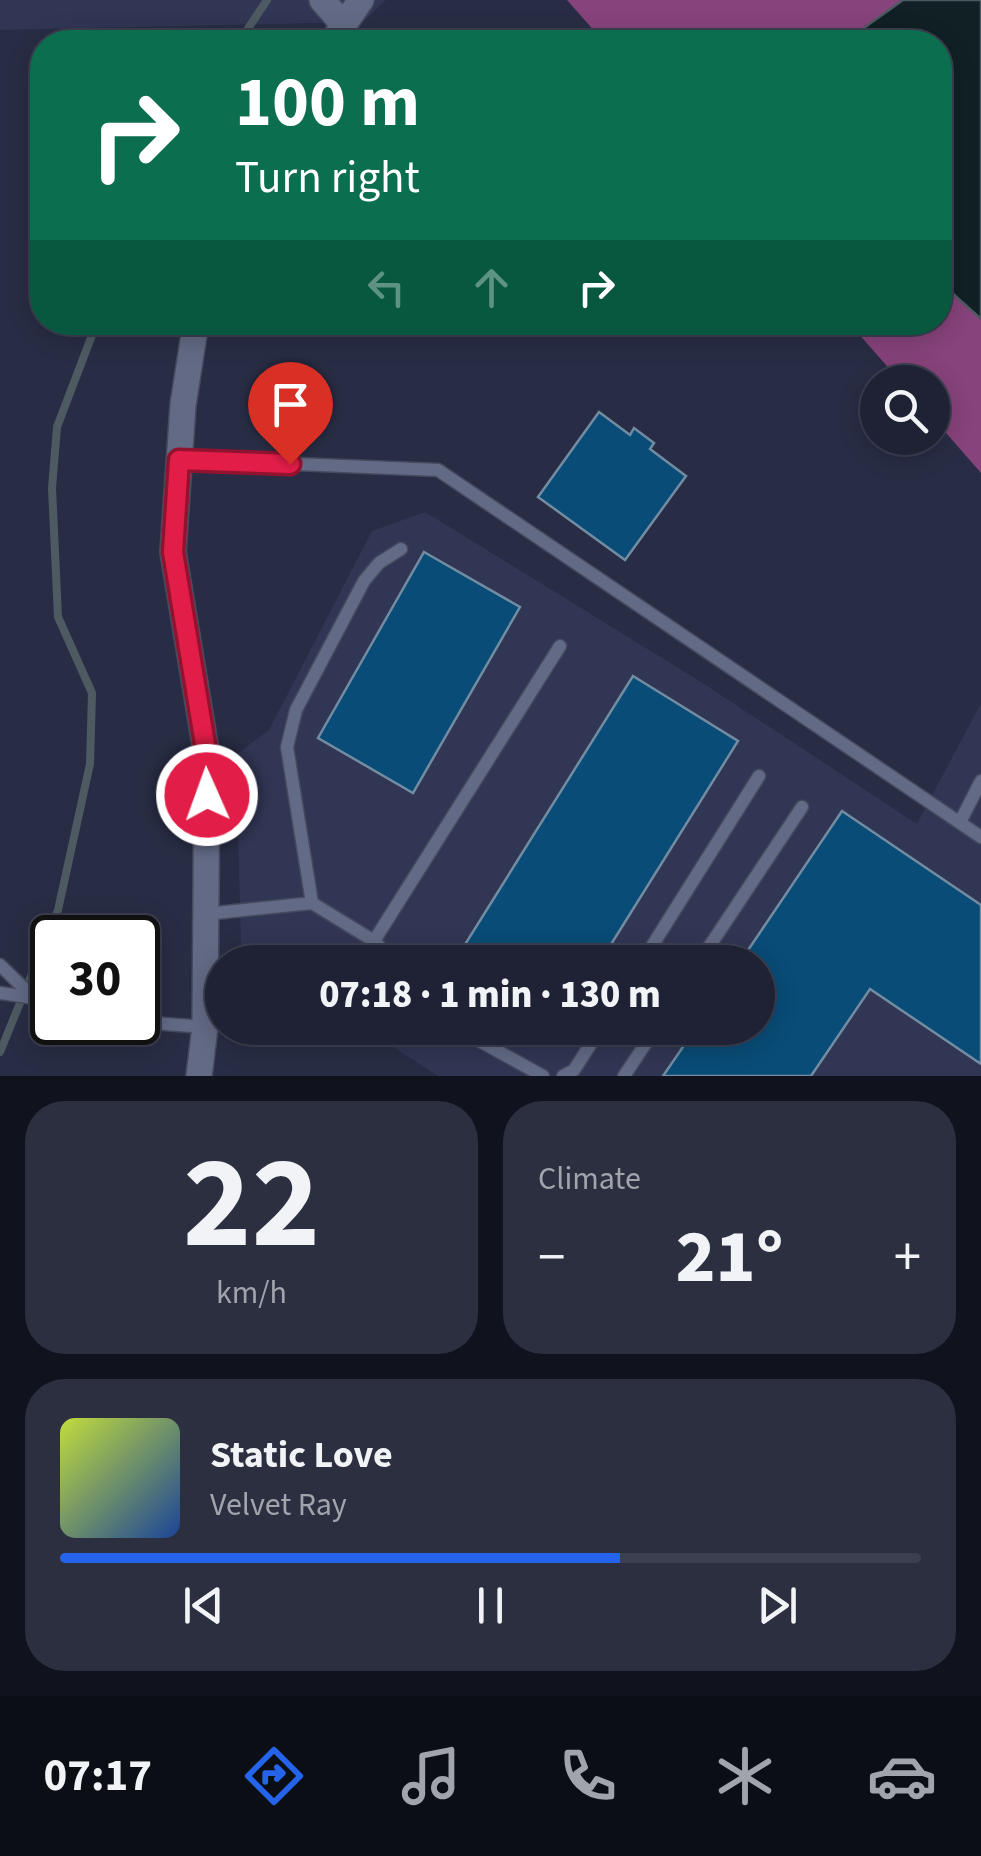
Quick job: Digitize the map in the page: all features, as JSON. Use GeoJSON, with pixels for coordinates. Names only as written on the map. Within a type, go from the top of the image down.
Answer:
{"type":"FeatureCollection","features":[{"type":"Feature","properties":{"kind":"street"},"geometry":{"type":"LineString","coordinates":[[322,0],[336,30]]}},
{"type":"Feature","properties":{"kind":"street"},"geometry":{"type":"LineString","coordinates":[[339,30],[361,0]]}},
{"type":"Feature","properties":{"kind":"street"},"geometry":{"type":"LineString","coordinates":[[194,335],[183,405],[173,552],[207,756],[206,945]]}},
{"type":"Feature","properties":{"kind":"street"},"geometry":{"type":"LineString","coordinates":[[199,1076],[205,1027]]}},
{"type":"Feature","properties":{"kind":"lane"},"geometry":{"type":"LineString","coordinates":[[179,460],[438,470],[981,836]]}},
{"type":"Feature","properties":{"kind":"lane"},"geometry":{"type":"LineString","coordinates":[[312,903],[287,747],[296,710],[364,582],[379,563],[400,549]]}},
{"type":"Feature","properties":{"kind":"lane"},"geometry":{"type":"LineString","coordinates":[[374,941],[560,646]]}},
{"type":"Feature","properties":{"kind":"lane"},"geometry":{"type":"LineString","coordinates":[[653,945],[758,776]]}},
{"type":"Feature","properties":{"kind":"lane"},"geometry":{"type":"LineString","coordinates":[[960,822],[981,781]]}},
{"type":"Feature","properties":{"kind":"lane"},"geometry":{"type":"LineString","coordinates":[[710,945],[802,807]]}},
{"type":"Feature","properties":{"kind":"lane"},"geometry":{"type":"LineString","coordinates":[[206,914],[312,903],[378,945]]}},
{"type":"Feature","properties":{"kind":"lane"},"geometry":{"type":"LineString","coordinates":[[0,965],[30,994]]}},
{"type":"Feature","properties":{"kind":"lane"},"geometry":{"type":"LineString","coordinates":[[0,993],[30,997]]}},
{"type":"Feature","properties":{"kind":"lane"},"geometry":{"type":"LineString","coordinates":[[160,1024],[205,1027]]}},
{"type":"Feature","properties":{"kind":"lane"},"geometry":{"type":"LineString","coordinates":[[487,1045],[543,1076]]}},
{"type":"Feature","properties":{"kind":"lane"},"geometry":{"type":"LineString","coordinates":[[564,1076],[574,1070],[590,1045]]}},
{"type":"Feature","properties":{"kind":"lane"},"geometry":{"type":"LineString","coordinates":[[624,1076],[645,1045]]}},
{"type":"Feature","properties":{"kind":"shaded area"},"geometry":{"type":"Polygon","coordinates":[[[0,0],[386,0],[363,22],[0,30],[0,0]]]}},
{"type":"Feature","properties":{"kind":"shaded area"},"geometry":{"type":"Polygon","coordinates":[[[567,0],[981,0],[981,473],[950,437],[950,365],[886,365],[860,335],[952,335],[952,30],[593,30],[567,0]]]}},
{"type":"Feature","properties":{"kind":"shaded area"},"geometry":{"type":"Polygon","coordinates":[[[903,0],[981,0],[981,319],[952,293],[952,30],[861,30],[903,0]]]}},
{"type":"Feature","properties":{"kind":"shaded area"},"geometry":{"type":"Polygon","coordinates":[[[425,512],[701,682],[917,824],[981,703],[981,1076],[438,1076],[390,1045],[775,1045],[775,945],[241,945],[238,827],[229,760],[269,730],[372,531],[425,512]]]}},
{"type":"Feature","properties":{"kind":"building"},"geometry":{"type":"Polygon","coordinates":[[[599,412],[630,435],[634,428],[654,443],[650,449],[686,476],[625,560],[538,497],[599,412]]]}},
{"type":"Feature","properties":{"kind":"building"},"geometry":{"type":"Polygon","coordinates":[[[424,552],[520,607],[413,793],[318,738],[424,552]]]}},
{"type":"Feature","properties":{"kind":"building"},"geometry":{"type":"Polygon","coordinates":[[[633,676],[738,741],[611,945],[465,945],[633,676]]]}},
{"type":"Feature","properties":{"kind":"building"},"geometry":{"type":"Polygon","coordinates":[[[842,811],[981,905],[981,1064],[870,989],[811,1076],[663,1076],[684,1045],[775,1045],[775,945],[751,945],[842,811]]]}},
{"type":"Feature","properties":{"kind":"waterway"},"geometry":{"type":"LineString","coordinates":[[247,30],[267,0]]}},
{"type":"Feature","properties":{"kind":"waterway"},"geometry":{"type":"LineString","coordinates":[[0,1052],[58,910],[90,764],[92,693],[58,617],[52,488],[57,427],[92,335]]}},
{"type":"Feature","properties":{"kind":"route"},"geometry":{"type":"LineString","coordinates":[[207,795],[207,756],[173,552],[179,460],[290,464]]}}]}
